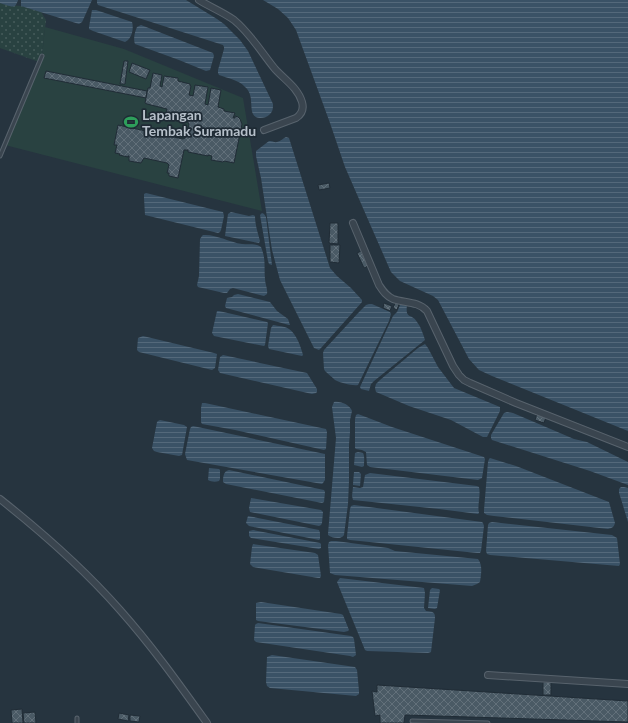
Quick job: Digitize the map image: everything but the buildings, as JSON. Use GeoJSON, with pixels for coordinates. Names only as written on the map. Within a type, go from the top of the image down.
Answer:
{"type":"FeatureCollection","features":[{"type":"Feature","properties":{"kind":"street"},"geometry":{"type":"LineString","coordinates":[[199,0],[226,15],[242,28],[300,96],[303,106],[301,115],[264,130]]}},
{"type":"Feature","properties":{"kind":"street"},"geometry":{"type":"LineString","coordinates":[[353,223],[379,285],[385,294],[393,299],[419,305],[427,311],[453,366],[464,380],[516,403],[628,448]]}},
{"type":"Feature","properties":{"kind":"street"},"geometry":{"type":"LineString","coordinates":[[0,499],[60,549],[120,610],[150,646],[207,723]]}},
{"type":"Feature","properties":{"kind":"street"},"geometry":{"type":"LineString","coordinates":[[488,675],[628,684]]}},
{"type":"Feature","properties":{"kind":"lane"},"geometry":{"type":"LineString","coordinates":[[0,156],[42,56]]}},
{"type":"Feature","properties":{"kind":"lane"},"geometry":{"type":"LineString","coordinates":[[77,718],[77,723]]}},
{"type":"Feature","properties":{"kind":"lane"},"geometry":{"type":"LineString","coordinates":[[412,721],[488,723]]}},
{"type":"Feature","properties":{"kind":"green space"},"geometry":{"type":"Polygon","coordinates":[[[0,3],[21,6],[41,12],[46,20],[42,56],[39,62],[0,48],[0,3]]]}},
{"type":"Feature","properties":{"kind":"green space","name":"Lapangan Tembak Suramadu"},"geometry":{"type":"Polygon","coordinates":[[[45,27],[124,49],[243,98],[262,211],[5,145],[42,56],[45,27]]]}},
{"type":"Feature","properties":{"kind":"water"},"geometry":{"type":"Polygon","coordinates":[[[0,0],[18,0],[15,6],[12,7],[0,3],[0,0]]]}},
{"type":"Feature","properties":{"kind":"water"},"geometry":{"type":"Polygon","coordinates":[[[21,0],[92,0],[82,22],[79,24],[21,6],[21,0]]]}},
{"type":"Feature","properties":{"kind":"water"},"geometry":{"type":"Polygon","coordinates":[[[97,0],[186,0],[217,19],[240,40],[248,51],[273,104],[271,113],[264,118],[255,116],[252,112],[249,91],[236,81],[219,75],[218,70],[224,49],[223,45],[98,5],[97,0]]]}},
{"type":"Feature","properties":{"kind":"water"},"geometry":{"type":"Polygon","coordinates":[[[263,0],[628,0],[628,431],[479,370],[469,359],[438,300],[433,296],[400,281],[391,272],[345,167],[296,30],[288,18],[278,9],[263,0]]]}},
{"type":"Feature","properties":{"kind":"water"},"geometry":{"type":"Polygon","coordinates":[[[92,10],[132,22],[133,30],[131,36],[125,42],[89,29],[92,10]]]}},
{"type":"Feature","properties":{"kind":"water"},"geometry":{"type":"Polygon","coordinates":[[[141,25],[213,53],[214,56],[210,70],[206,71],[135,44],[134,37],[137,27],[141,25]]]}},
{"type":"Feature","properties":{"kind":"water"},"geometry":{"type":"Polygon","coordinates":[[[286,137],[289,138],[330,268],[362,300],[362,302],[319,350],[314,348],[280,280],[272,250],[261,178],[256,156],[256,151],[269,141],[277,142],[286,137]]]}},
{"type":"Feature","properties":{"kind":"water"},"geometry":{"type":"Polygon","coordinates":[[[146,193],[223,212],[224,216],[220,232],[218,233],[145,215],[144,194],[146,193]]]}},
{"type":"Feature","properties":{"kind":"water"},"geometry":{"type":"Polygon","coordinates":[[[231,212],[255,216],[260,241],[259,243],[225,236],[228,214],[231,212]]]}},
{"type":"Feature","properties":{"kind":"water"},"geometry":{"type":"Polygon","coordinates":[[[262,213],[266,217],[272,265],[269,264],[268,261],[260,215],[262,213]]]}},
{"type":"Feature","properties":{"kind":"water"},"geometry":{"type":"Polygon","coordinates":[[[203,235],[261,247],[263,251],[267,294],[264,296],[233,288],[227,293],[224,293],[198,287],[200,239],[203,235]]]}},
{"type":"Feature","properties":{"kind":"water"},"geometry":{"type":"Polygon","coordinates":[[[238,294],[270,302],[277,311],[288,319],[290,325],[226,308],[227,298],[238,294]]]}},
{"type":"Feature","properties":{"kind":"water"},"geometry":{"type":"Polygon","coordinates":[[[401,303],[407,305],[408,315],[415,319],[425,340],[374,381],[371,384],[369,391],[361,389],[360,387],[393,316],[397,312],[401,303]]]}},
{"type":"Feature","properties":{"kind":"water"},"geometry":{"type":"Polygon","coordinates":[[[369,304],[390,312],[391,314],[389,321],[358,385],[350,385],[337,381],[324,369],[324,350],[360,311],[369,304]]]}},
{"type":"Feature","properties":{"kind":"water"},"geometry":{"type":"Polygon","coordinates":[[[217,311],[267,322],[265,345],[214,336],[212,333],[217,311]]]}},
{"type":"Feature","properties":{"kind":"water"},"geometry":{"type":"Polygon","coordinates":[[[273,325],[286,327],[292,331],[300,344],[302,356],[269,349],[268,346],[271,328],[273,325]]]}},
{"type":"Feature","properties":{"kind":"water"},"geometry":{"type":"Polygon","coordinates":[[[143,336],[217,354],[215,368],[212,370],[139,352],[137,350],[138,338],[143,336]]]}},
{"type":"Feature","properties":{"kind":"water"},"geometry":{"type":"Polygon","coordinates":[[[425,344],[438,367],[454,388],[500,407],[500,411],[487,437],[483,437],[451,420],[409,406],[376,392],[376,384],[380,380],[418,348],[425,344]]]}},
{"type":"Feature","properties":{"kind":"water"},"geometry":{"type":"Polygon","coordinates":[[[223,355],[307,373],[317,389],[317,392],[312,394],[220,373],[218,370],[220,357],[223,355]]]}},
{"type":"Feature","properties":{"kind":"water"},"geometry":{"type":"Polygon","coordinates":[[[334,402],[345,404],[352,411],[350,420],[348,504],[344,535],[343,537],[339,538],[334,538],[328,535],[336,438],[332,407],[334,402]]]}},
{"type":"Feature","properties":{"kind":"water"},"geometry":{"type":"Polygon","coordinates":[[[202,403],[326,429],[326,449],[324,450],[202,424],[202,403]]]}},
{"type":"Feature","properties":{"kind":"water"},"geometry":{"type":"Polygon","coordinates":[[[504,413],[513,413],[574,439],[587,442],[628,462],[628,485],[590,471],[492,440],[491,435],[504,413]]]}},
{"type":"Feature","properties":{"kind":"water"},"geometry":{"type":"Polygon","coordinates":[[[358,414],[392,427],[484,457],[482,478],[478,480],[370,467],[367,465],[366,452],[355,448],[355,419],[356,415],[358,414]]]}},
{"type":"Feature","properties":{"kind":"water"},"geometry":{"type":"Polygon","coordinates":[[[160,420],[187,427],[182,455],[179,456],[157,452],[152,448],[157,422],[160,420]]]}},
{"type":"Feature","properties":{"kind":"water"},"geometry":{"type":"Polygon","coordinates":[[[193,426],[325,454],[325,480],[322,484],[187,460],[185,454],[190,429],[193,426]]]}},
{"type":"Feature","properties":{"kind":"water"},"geometry":{"type":"Polygon","coordinates":[[[355,453],[363,453],[364,455],[364,466],[362,467],[354,465],[355,453]]]}},
{"type":"Feature","properties":{"kind":"water"},"geometry":{"type":"Polygon","coordinates":[[[490,458],[516,466],[609,502],[615,523],[614,525],[612,528],[608,529],[487,515],[484,513],[484,510],[488,462],[490,458]]]}},
{"type":"Feature","properties":{"kind":"water"},"geometry":{"type":"Polygon","coordinates":[[[209,468],[220,470],[219,481],[214,482],[208,480],[209,468]]]}},
{"type":"Feature","properties":{"kind":"water"},"geometry":{"type":"Polygon","coordinates":[[[229,470],[324,490],[324,502],[322,503],[226,484],[223,482],[223,477],[224,473],[229,470]]]}},
{"type":"Feature","properties":{"kind":"water"},"geometry":{"type":"Polygon","coordinates":[[[354,472],[359,472],[361,474],[360,486],[353,485],[354,472]]]}},
{"type":"Feature","properties":{"kind":"water"},"geometry":{"type":"Polygon","coordinates":[[[370,473],[477,486],[479,487],[479,513],[353,500],[353,487],[363,487],[365,475],[370,473]]]}},
{"type":"Feature","properties":{"kind":"water"},"geometry":{"type":"Polygon","coordinates":[[[621,487],[628,488],[628,522],[619,493],[619,489],[621,487]]]}},
{"type":"Feature","properties":{"kind":"water"},"geometry":{"type":"Polygon","coordinates":[[[251,498],[321,510],[323,512],[322,523],[319,526],[250,512],[249,508],[251,498]]]}},
{"type":"Feature","properties":{"kind":"water"},"geometry":{"type":"Polygon","coordinates":[[[354,505],[482,522],[484,526],[481,551],[480,553],[477,553],[347,539],[350,509],[351,506],[354,505]]]}},
{"type":"Feature","properties":{"kind":"water"},"geometry":{"type":"Polygon","coordinates":[[[248,516],[319,530],[320,539],[249,526],[246,523],[248,516]]]}},
{"type":"Feature","properties":{"kind":"water"},"geometry":{"type":"Polygon","coordinates":[[[492,522],[612,535],[617,538],[620,564],[619,566],[490,555],[487,554],[486,551],[488,525],[492,522]]]}},
{"type":"Feature","properties":{"kind":"water"},"geometry":{"type":"Polygon","coordinates":[[[253,530],[320,543],[321,548],[319,549],[251,538],[249,536],[249,531],[253,530]]]}},
{"type":"Feature","properties":{"kind":"water"},"geometry":{"type":"Polygon","coordinates":[[[331,541],[388,548],[395,551],[478,559],[481,567],[480,582],[472,586],[335,575],[330,573],[328,545],[331,541]]]}},
{"type":"Feature","properties":{"kind":"water"},"geometry":{"type":"Polygon","coordinates":[[[253,544],[315,553],[318,555],[321,576],[318,578],[253,567],[250,564],[253,544]]]}},
{"type":"Feature","properties":{"kind":"water"},"geometry":{"type":"Polygon","coordinates":[[[340,578],[424,588],[424,608],[426,611],[433,612],[435,616],[431,652],[365,650],[337,582],[340,578]]]}},
{"type":"Feature","properties":{"kind":"water"},"geometry":{"type":"Polygon","coordinates":[[[432,588],[440,590],[437,608],[435,609],[428,608],[430,590],[432,588]]]}},
{"type":"Feature","properties":{"kind":"water"},"geometry":{"type":"Polygon","coordinates":[[[261,602],[341,614],[343,615],[349,630],[344,632],[258,621],[256,620],[256,603],[261,602]]]}},
{"type":"Feature","properties":{"kind":"water"},"geometry":{"type":"Polygon","coordinates":[[[258,623],[351,636],[354,639],[356,655],[353,657],[256,642],[254,640],[255,625],[258,623]]]}},
{"type":"Feature","properties":{"kind":"water"},"geometry":{"type":"Polygon","coordinates":[[[272,655],[355,667],[357,670],[359,694],[356,696],[270,688],[267,686],[266,682],[267,657],[272,655]]]}},
{"type":"Feature","properties":{"kind":"place","name":"Lapangan Tembak Suramadu"},"geometry":{"type":"Point","coordinates":[131,122]}}]}
